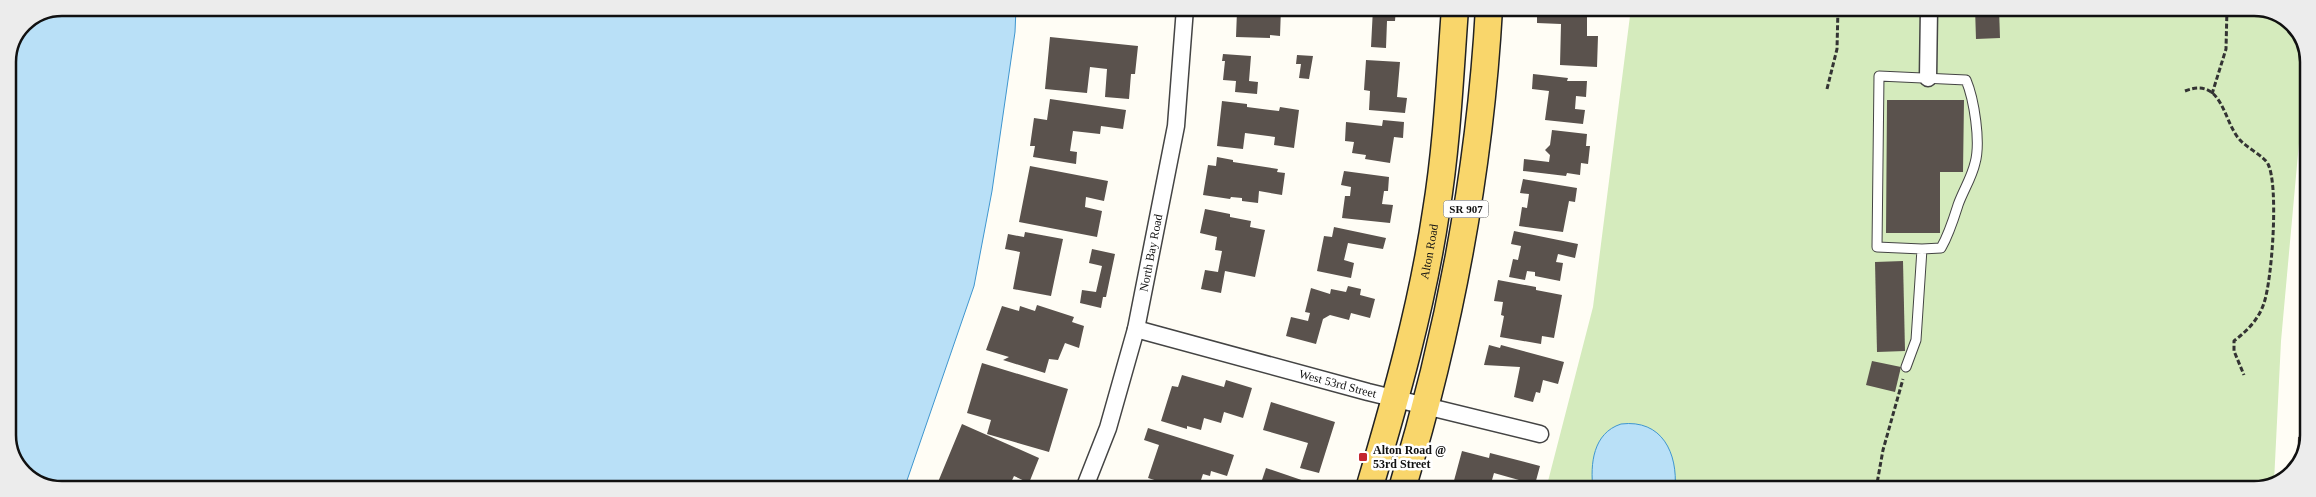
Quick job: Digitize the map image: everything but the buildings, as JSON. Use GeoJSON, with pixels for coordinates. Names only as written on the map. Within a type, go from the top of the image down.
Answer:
{"type":"FeatureCollection","features":[{"type":"Feature","properties":{"kind":"main road","name":"Alton Road"},"geometry":{"type":"LineString","coordinates":[[1371,481],[1396,399],[1429,254],[1437,210],[1454,16]]}},
{"type":"Feature","properties":{"kind":"main road","name":"SR 907"},"geometry":{"type":"LineString","coordinates":[[1404,481],[1427,407],[1459,259],[1486,68],[1489,16]]}},
{"type":"Feature","properties":{"kind":"street","name":"North Bay Road"},"geometry":{"type":"LineString","coordinates":[[1087,481],[1108,428],[1136,329],[1176,126],[1184,16]]}},
{"type":"Feature","properties":{"kind":"street"},"geometry":{"type":"LineString","coordinates":[[1928,78],[1929,16]]}},
{"type":"Feature","properties":{"kind":"street","name":"West 53rd Street"},"geometry":{"type":"LineString","coordinates":[[1136,329],[1396,399],[1540,434]]}},
{"type":"Feature","properties":{"kind":"lane"},"geometry":{"type":"LineString","coordinates":[[1879,76],[1928,78],[1966,80],[1972,95],[1976,120],[1976,162],[1958,206],[1951,230],[1941,248],[1877,247],[1879,76]]}},
{"type":"Feature","properties":{"kind":"lane"},"geometry":{"type":"LineString","coordinates":[[1906,366],[1916,340],[1922,249]]}},
{"type":"Feature","properties":{"kind":"path"},"geometry":{"type":"LineString","coordinates":[[1828,89],[1838,49],[1838,16]]}},
{"type":"Feature","properties":{"kind":"path"},"geometry":{"type":"LineString","coordinates":[[2212,94],[2226,49],[2226,16]]}},
{"type":"Feature","properties":{"kind":"path"},"geometry":{"type":"LineString","coordinates":[[2185,91],[2201,89],[2212,94],[2223,105],[2238,138],[2269,164],[2274,191],[2270,261],[2264,303],[2247,332],[2234,341],[2234,351],[2244,376]]}},
{"type":"Feature","properties":{"kind":"path"},"geometry":{"type":"LineString","coordinates":[[1877,481],[1882,450],[1906,366]]}},
{"type":"Feature","properties":{"kind":"green space"},"geometry":{"type":"Polygon","coordinates":[[[1630,16],[2253,16],[2277,22],[2288,32],[2296,45],[2300,60],[2300,132],[2281,341],[2274,476],[2253,481],[1548,481],[1593,307],[1630,16]]]}},
{"type":"Feature","properties":{"kind":"water"},"geometry":{"type":"Polygon","coordinates":[[[63,16],[1016,16],[992,191],[974,286],[907,481],[54,480],[39,475],[28,465],[20,452],[16,437],[17,54],[24,37],[37,24],[54,17],[63,16]]]}},
{"type":"Feature","properties":{"kind":"water"},"geometry":{"type":"Polygon","coordinates":[[[1621,424],[1635,424],[1647,427],[1657,433],[1670,451],[1674,463],[1675,481],[1592,481],[1595,450],[1604,434],[1621,424]]]}},
{"type":"Feature","properties":{"kind":"place","name":"Alton Road @ 53rd Street"},"geometry":{"type":"Point","coordinates":[1363,457]}}]}
